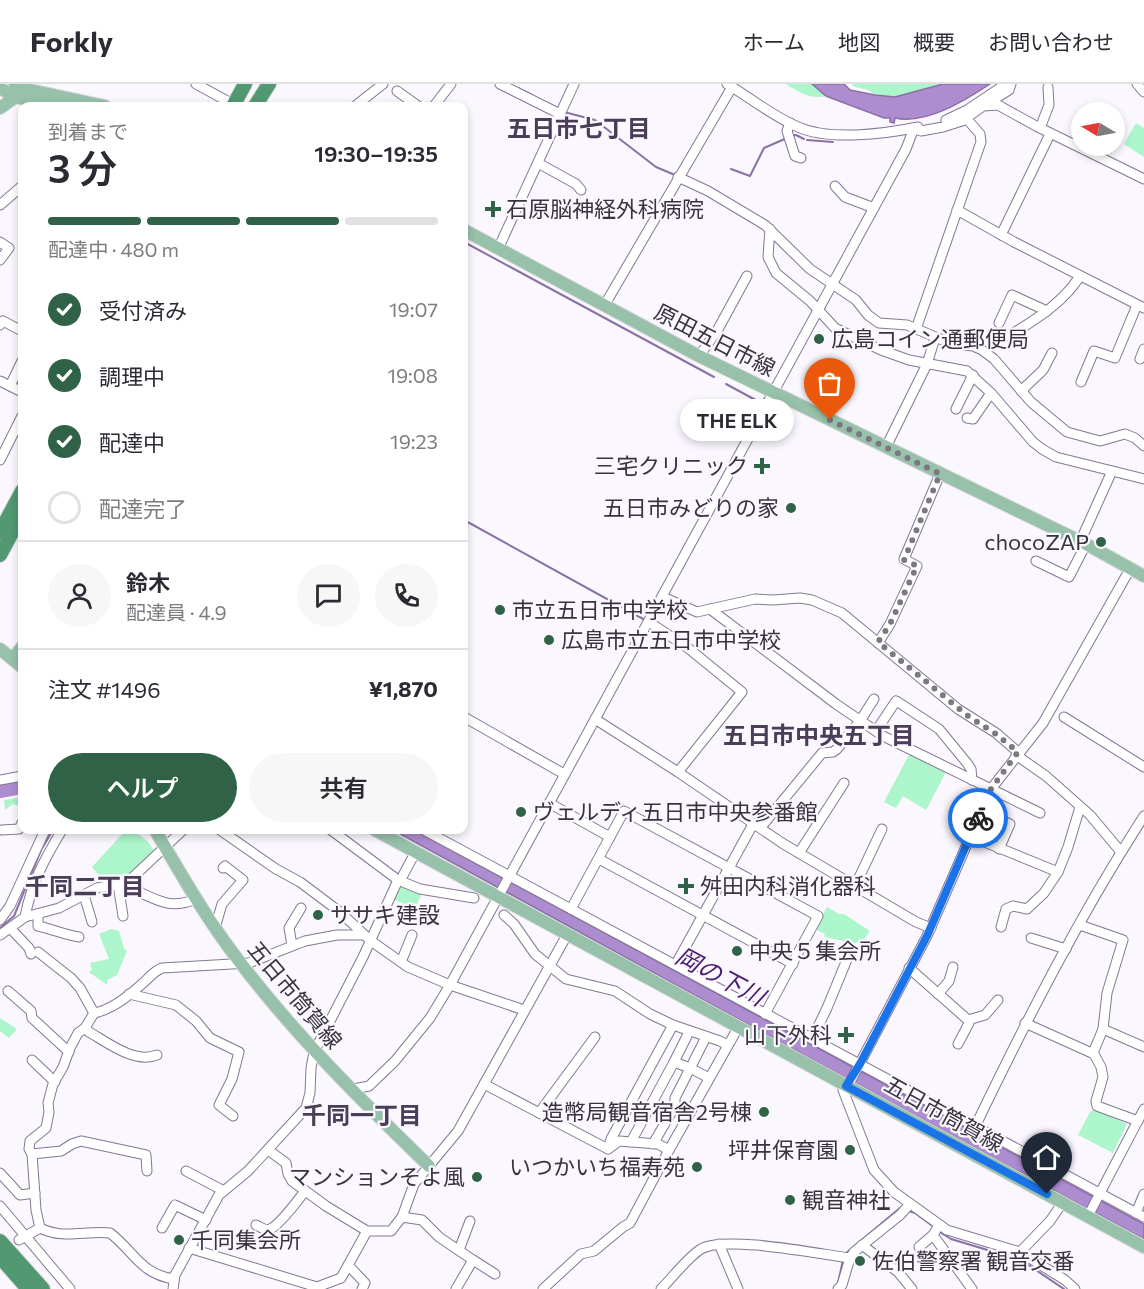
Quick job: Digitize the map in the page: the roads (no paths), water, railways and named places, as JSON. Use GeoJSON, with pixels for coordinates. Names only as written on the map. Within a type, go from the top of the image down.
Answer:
{"type":"FeatureCollection","features":[{"type":"Feature","properties":{"kind":"highway"},"geometry":{"type":"LineString","coordinates":[[230,102],[238,84]]}},
{"type":"Feature","properties":{"kind":"highway"},"geometry":{"type":"LineString","coordinates":[[231,102],[245,84]]}},
{"type":"Feature","properties":{"kind":"highway"},"geometry":{"type":"LineString","coordinates":[[254,102],[259,84]]}},
{"type":"Feature","properties":{"kind":"highway"},"geometry":{"type":"LineString","coordinates":[[256,102],[269,84]]}},
{"type":"Feature","properties":{"kind":"highway"},"geometry":{"type":"LineString","coordinates":[[0,520],[18,486]]}},
{"type":"Feature","properties":{"kind":"highway"},"geometry":{"type":"LineString","coordinates":[[0,532],[18,498]]}},
{"type":"Feature","properties":{"kind":"highway"},"geometry":{"type":"LineString","coordinates":[[0,555],[18,521]]}},
{"type":"Feature","properties":{"kind":"highway"},"geometry":{"type":"LineString","coordinates":[[0,564],[18,530]]}},
{"type":"Feature","properties":{"kind":"highway"},"geometry":{"type":"LineString","coordinates":[[0,1240],[43,1289]]}},
{"type":"Feature","properties":{"kind":"highway"},"geometry":{"type":"LineString","coordinates":[[0,1257],[28,1289]]}},
{"type":"Feature","properties":{"kind":"main road"},"geometry":{"type":"LineString","coordinates":[[1,88],[22,89],[81,102]]}},
{"type":"Feature","properties":{"kind":"main road"},"geometry":{"type":"LineString","coordinates":[[22,89],[50,102]]}},
{"type":"Feature","properties":{"kind":"main road"},"geometry":{"type":"LineString","coordinates":[[0,108],[22,89]]}},
{"type":"Feature","properties":{"kind":"main road","name":"原田五日市線"},"geometry":{"type":"LineString","coordinates":[[468,232],[699,356],[1083,543],[1144,576]]}},
{"type":"Feature","properties":{"kind":"main road"},"geometry":{"type":"LineString","coordinates":[[0,649],[18,664]]}},
{"type":"Feature","properties":{"kind":"main road"},"geometry":{"type":"LineString","coordinates":[[12,659],[18,652]]}},
{"type":"Feature","properties":{"kind":"main road","name":"五日市筒賀線"},"geometry":{"type":"LineString","coordinates":[[157,834],[196,899],[241,964],[314,1052],[429,1166]]}},
{"type":"Feature","properties":{"kind":"main road","name":"五日市筒賀線"},"geometry":{"type":"LineString","coordinates":[[383,834],[500,895],[1063,1202],[1089,1214],[1144,1247]]}},
{"type":"Feature","properties":{"kind":"street"},"geometry":{"type":"LineString","coordinates":[[196,84],[224,102]]}},
{"type":"Feature","properties":{"kind":"street"},"geometry":{"type":"LineString","coordinates":[[360,102],[383,84]]}},
{"type":"Feature","properties":{"kind":"street"},"geometry":{"type":"LineString","coordinates":[[437,102],[451,84]]}},
{"type":"Feature","properties":{"kind":"street"},"geometry":{"type":"LineString","coordinates":[[500,84],[560,114]]}},
{"type":"Feature","properties":{"kind":"street"},"geometry":{"type":"LineString","coordinates":[[498,249],[574,84]]}},
{"type":"Feature","properties":{"kind":"street"},"geometry":{"type":"LineString","coordinates":[[604,306],[729,86],[801,128],[821,133],[848,134],[914,128],[941,122],[957,116],[1006,84]]}},
{"type":"Feature","properties":{"kind":"street"},"geometry":{"type":"LineString","coordinates":[[914,128],[921,131],[943,127],[966,118],[1009,90],[1011,84]]}},
{"type":"Feature","properties":{"kind":"street"},"geometry":{"type":"LineString","coordinates":[[1137,84],[1144,92]]}},
{"type":"Feature","properties":{"kind":"street"},"geometry":{"type":"LineString","coordinates":[[1040,128],[1049,105],[1048,87]]}},
{"type":"Feature","properties":{"kind":"street"},"geometry":{"type":"LineString","coordinates":[[397,91],[412,102]]}},
{"type":"Feature","properties":{"kind":"street"},"geometry":{"type":"LineString","coordinates":[[983,106],[1004,107],[1050,134],[1144,179]]}},
{"type":"Feature","properties":{"kind":"street"},"geometry":{"type":"LineString","coordinates":[[916,329],[981,142],[980,134],[966,118]]}},
{"type":"Feature","properties":{"kind":"street"},"geometry":{"type":"LineString","coordinates":[[790,123],[787,131],[795,156],[801,158]]}},
{"type":"Feature","properties":{"kind":"street"},"geometry":{"type":"LineString","coordinates":[[345,1085],[354,1089],[369,1086],[395,1060],[430,1018],[450,985],[832,286],[906,149],[914,128]]}},
{"type":"Feature","properties":{"kind":"street"},"geometry":{"type":"LineString","coordinates":[[1001,235],[1050,134]]}},
{"type":"Feature","properties":{"kind":"street"},"geometry":{"type":"LineString","coordinates":[[538,163],[576,184],[581,190]]}},
{"type":"Feature","properties":{"kind":"street"},"geometry":{"type":"LineString","coordinates":[[678,177],[708,191],[770,229],[810,269],[832,286],[856,300],[868,315],[879,323],[907,325],[935,338],[982,350],[994,359],[1021,391],[1067,432],[1100,441],[1125,434],[1135,438],[1144,446]]}},
{"type":"Feature","properties":{"kind":"street"},"geometry":{"type":"LineString","coordinates":[[835,186],[845,196],[874,208]]}},
{"type":"Feature","properties":{"kind":"street"},"geometry":{"type":"LineString","coordinates":[[0,205],[18,189]]}},
{"type":"Feature","properties":{"kind":"street"},"geometry":{"type":"LineString","coordinates":[[957,210],[1141,307],[1115,358],[1094,351],[1081,382]]}},
{"type":"Feature","properties":{"kind":"street"},"geometry":{"type":"LineString","coordinates":[[770,229],[768,257],[771,267],[780,278],[819,310],[835,328],[881,350],[927,364],[959,369],[973,375],[1042,449],[1056,457],[1144,479]]}},
{"type":"Feature","properties":{"kind":"street"},"geometry":{"type":"LineString","coordinates":[[0,242],[9,248],[0,260]]}},
{"type":"Feature","properties":{"kind":"street"},"geometry":{"type":"LineString","coordinates":[[699,356],[717,331],[747,276]]}},
{"type":"Feature","properties":{"kind":"street"},"geometry":{"type":"LineString","coordinates":[[1009,336],[1065,296],[1080,276]]}},
{"type":"Feature","properties":{"kind":"street"},"geometry":{"type":"LineString","coordinates":[[999,323],[1012,295],[1047,311]]}},
{"type":"Feature","properties":{"kind":"street"},"geometry":{"type":"LineString","coordinates":[[0,325],[3,321],[18,329]]}},
{"type":"Feature","properties":{"kind":"street"},"geometry":{"type":"LineString","coordinates":[[886,447],[927,364],[935,338]]}},
{"type":"Feature","properties":{"kind":"street"},"geometry":{"type":"LineString","coordinates":[[1140,359],[1144,349]]}},
{"type":"Feature","properties":{"kind":"street"},"geometry":{"type":"LineString","coordinates":[[1021,391],[1043,370],[1052,352]]}},
{"type":"Feature","properties":{"kind":"street"},"geometry":{"type":"LineString","coordinates":[[10,386],[18,370]]}},
{"type":"Feature","properties":{"kind":"street"},"geometry":{"type":"LineString","coordinates":[[956,406],[973,375]]}},
{"type":"Feature","properties":{"kind":"street"},"geometry":{"type":"LineString","coordinates":[[0,381],[18,390]]}},
{"type":"Feature","properties":{"kind":"street"},"geometry":{"type":"LineString","coordinates":[[972,421],[991,393]]}},
{"type":"Feature","properties":{"kind":"street"},"geometry":{"type":"LineString","coordinates":[[0,460],[4,442],[18,422]]}},
{"type":"Feature","properties":{"kind":"street"},"geometry":{"type":"LineString","coordinates":[[1036,561],[1069,577],[1112,471]]}},
{"type":"Feature","properties":{"kind":"street"},"geometry":{"type":"LineString","coordinates":[[878,642],[890,624],[917,566],[904,560],[940,474]]}},
{"type":"Feature","properties":{"kind":"street"},"geometry":{"type":"LineString","coordinates":[[972,1289],[936,1230],[907,1207],[874,1170],[843,1090],[859,1066],[931,928],[991,789],[1042,723],[1130,569]]}},
{"type":"Feature","properties":{"kind":"street"},"geometry":{"type":"LineString","coordinates":[[663,597],[697,612],[754,598],[812,600],[842,613],[963,713],[996,734],[1046,776],[1090,815],[1121,852]]}},
{"type":"Feature","properties":{"kind":"street"},"geometry":{"type":"LineString","coordinates":[[710,609],[876,731],[1040,813]]}},
{"type":"Feature","properties":{"kind":"street"},"geometry":{"type":"LineString","coordinates":[[649,622],[688,648],[742,692],[678,772]]}},
{"type":"Feature","properties":{"kind":"street"},"geometry":{"type":"LineString","coordinates":[[753,825],[762,826],[822,753],[833,752],[837,749],[860,721],[874,699]]}},
{"type":"Feature","properties":{"kind":"street"},"geometry":{"type":"LineString","coordinates":[[876,731],[896,701],[898,702],[939,729],[967,762],[971,769],[972,780]]}},
{"type":"Feature","properties":{"kind":"street"},"geometry":{"type":"LineString","coordinates":[[1064,717],[1144,766]]}},
{"type":"Feature","properties":{"kind":"street"},"geometry":{"type":"LineString","coordinates":[[468,719],[564,774]]}},
{"type":"Feature","properties":{"kind":"street"},"geometry":{"type":"LineString","coordinates":[[595,719],[678,772],[753,825],[931,928]]}},
{"type":"Feature","properties":{"kind":"street"},"geometry":{"type":"LineString","coordinates":[[0,780],[18,777]]}},
{"type":"Feature","properties":{"kind":"street"},"geometry":{"type":"LineString","coordinates":[[799,853],[844,783]]}},
{"type":"Feature","properties":{"kind":"street"},"geometry":{"type":"LineString","coordinates":[[549,803],[610,837]]}},
{"type":"Feature","properties":{"kind":"street"},"geometry":{"type":"LineString","coordinates":[[1001,927],[1006,909],[1013,906],[1027,909],[1044,893],[1058,872],[1080,807]]}},
{"type":"Feature","properties":{"kind":"street"},"geometry":{"type":"LineString","coordinates":[[571,909],[624,811],[729,867],[818,916],[765,1014]]}},
{"type":"Feature","properties":{"kind":"street"},"geometry":{"type":"LineString","coordinates":[[981,811],[1010,824],[999,849]]}},
{"type":"Feature","properties":{"kind":"street"},"geometry":{"type":"LineString","coordinates":[[975,1127],[1025,1023],[1121,852],[1141,826],[1144,816]]}},
{"type":"Feature","properties":{"kind":"street"},"geometry":{"type":"LineString","coordinates":[[676,964],[753,825]]}},
{"type":"Feature","properties":{"kind":"street"},"geometry":{"type":"LineString","coordinates":[[2,830],[18,829]]}},
{"type":"Feature","properties":{"kind":"street"},"geometry":{"type":"LineString","coordinates":[[855,886],[882,829]]}},
{"type":"Feature","properties":{"kind":"street"},"geometry":{"type":"LineString","coordinates":[[0,920],[10,906],[43,834]]}},
{"type":"Feature","properties":{"kind":"street"},"geometry":{"type":"LineString","coordinates":[[25,917],[36,874],[60,834]]}},
{"type":"Feature","properties":{"kind":"street"},"geometry":{"type":"LineString","coordinates":[[0,935],[25,917],[59,908],[97,888],[118,885],[135,876],[179,834]]}},
{"type":"Feature","properties":{"kind":"street"},"geometry":{"type":"LineString","coordinates":[[226,834],[276,869],[300,882],[340,912],[367,938],[413,970],[524,1010]]}},
{"type":"Feature","properties":{"kind":"street"},"geometry":{"type":"LineString","coordinates":[[234,839],[237,834]]}},
{"type":"Feature","properties":{"kind":"street"},"geometry":{"type":"LineString","coordinates":[[336,834],[398,880],[420,889],[474,898]]}},
{"type":"Feature","properties":{"kind":"street"},"geometry":{"type":"LineString","coordinates":[[431,834],[676,964],[1099,1196],[1140,1215],[1144,1194]]}},
{"type":"Feature","properties":{"kind":"street"},"geometry":{"type":"LineString","coordinates":[[970,836],[1058,872]]}},
{"type":"Feature","properties":{"kind":"street"},"geometry":{"type":"LineString","coordinates":[[40,1227],[52,1233],[67,1235],[110,1233],[144,1267],[174,1284],[189,1248],[224,1191],[248,1171],[306,1107],[310,1093],[314,1052],[367,938],[416,851]]}},
{"type":"Feature","properties":{"kind":"street"},"geometry":{"type":"LineString","coordinates":[[599,858],[793,964]]}},
{"type":"Feature","properties":{"kind":"street"},"geometry":{"type":"LineString","coordinates":[[216,928],[222,904],[243,880],[225,866],[223,868]]}},
{"type":"Feature","properties":{"kind":"street"},"geometry":{"type":"LineString","coordinates":[[135,876],[139,892],[165,903],[183,904],[196,899]]}},
{"type":"Feature","properties":{"kind":"street"},"geometry":{"type":"LineString","coordinates":[[118,885],[123,915]]}},
{"type":"Feature","properties":{"kind":"street"},"geometry":{"type":"LineString","coordinates":[[84,895],[92,922]]}},
{"type":"Feature","properties":{"kind":"street"},"geometry":{"type":"LineString","coordinates":[[292,945],[289,928],[301,908]]}},
{"type":"Feature","properties":{"kind":"street"},"geometry":{"type":"LineString","coordinates":[[38,914],[39,926],[51,927],[64,934],[79,937]]}},
{"type":"Feature","properties":{"kind":"street"},"geometry":{"type":"LineString","coordinates":[[504,915],[514,924],[529,947],[573,982],[599,986],[615,992],[650,1014],[673,1025],[711,1037],[727,1045]]}},
{"type":"Feature","properties":{"kind":"street"},"geometry":{"type":"LineString","coordinates":[[1080,925],[1123,940],[1107,993],[1103,1029],[1093,1053]]}},
{"type":"Feature","properties":{"kind":"street"},"geometry":{"type":"LineString","coordinates":[[10,928],[34,953],[71,978],[80,988],[94,1013]]}},
{"type":"Feature","properties":{"kind":"street"},"geometry":{"type":"LineString","coordinates":[[268,1150],[286,1163],[290,1178],[305,1191],[367,1231],[391,1232],[402,1217],[414,1184],[458,1131],[568,933]]}},
{"type":"Feature","properties":{"kind":"street"},"geometry":{"type":"LineString","coordinates":[[40,1227],[36,1210],[30,1141],[46,1128],[48,1103],[55,1082],[78,1032],[85,1028],[94,1013],[104,1011],[129,994],[152,973],[167,967],[189,968],[249,963],[292,945],[337,935],[367,938]]}},
{"type":"Feature","properties":{"kind":"street"},"geometry":{"type":"LineString","coordinates":[[401,962],[412,935]]}},
{"type":"Feature","properties":{"kind":"street"},"geometry":{"type":"LineString","coordinates":[[1031,938],[1066,949]]}},
{"type":"Feature","properties":{"kind":"street"},"geometry":{"type":"LineString","coordinates":[[812,1039],[848,957]]}},
{"type":"Feature","properties":{"kind":"street"},"geometry":{"type":"LineString","coordinates":[[938,994],[949,981],[953,967]]}},
{"type":"Feature","properties":{"kind":"street"},"geometry":{"type":"LineString","coordinates":[[909,968],[968,1020]]}},
{"type":"Feature","properties":{"kind":"street"},"geometry":{"type":"LineString","coordinates":[[9,991],[31,1011],[32,1018],[69,1052]]}},
{"type":"Feature","properties":{"kind":"street"},"geometry":{"type":"LineString","coordinates":[[129,994],[176,1005],[196,1021],[210,1038],[239,1052],[232,1079],[219,1105],[233,1116]]}},
{"type":"Feature","properties":{"kind":"street"},"geometry":{"type":"LineString","coordinates":[[968,1020],[985,1015],[998,1000]]}},
{"type":"Feature","properties":{"kind":"street"},"geometry":{"type":"LineString","coordinates":[[958,1044],[969,1023],[968,1020]]}},
{"type":"Feature","properties":{"kind":"street"},"geometry":{"type":"LineString","coordinates":[[1025,1023],[1093,1053],[1102,1072],[1097,1106],[1138,1121]]}},
{"type":"Feature","properties":{"kind":"street"},"geometry":{"type":"LineString","coordinates":[[608,1149],[611,1139],[673,1025]]}},
{"type":"Feature","properties":{"kind":"street"},"geometry":{"type":"LineString","coordinates":[[543,1289],[581,1254],[594,1251],[630,1223],[739,1026]]}},
{"type":"Feature","properties":{"kind":"street"},"geometry":{"type":"LineString","coordinates":[[85,1028],[130,1054],[141,1058],[157,1055]]}},
{"type":"Feature","properties":{"kind":"street"},"geometry":{"type":"LineString","coordinates":[[1103,1029],[1144,1047]]}},
{"type":"Feature","properties":{"kind":"street"},"geometry":{"type":"LineString","coordinates":[[631,1142],[687,1036]]}},
{"type":"Feature","properties":{"kind":"street"},"geometry":{"type":"LineString","coordinates":[[539,1113],[596,1037]]}},
{"type":"Feature","properties":{"kind":"street"},"geometry":{"type":"LineString","coordinates":[[653,1144],[675,1106],[675,1098],[704,1041]]}},
{"type":"Feature","properties":{"kind":"street"},"geometry":{"type":"LineString","coordinates":[[32,1060],[55,1082]]}},
{"type":"Feature","properties":{"kind":"street"},"geometry":{"type":"LineString","coordinates":[[674,1062],[709,1078]]}},
{"type":"Feature","properties":{"kind":"street"},"geometry":{"type":"LineString","coordinates":[[484,1084],[608,1149]]}},
{"type":"Feature","properties":{"kind":"street"},"geometry":{"type":"LineString","coordinates":[[1089,1214],[1144,1109]]}},
{"type":"Feature","properties":{"kind":"street"},"geometry":{"type":"LineString","coordinates":[[32,1154],[61,1151],[81,1141],[146,1155],[147,1171]]}},
{"type":"Feature","properties":{"kind":"street"},"geometry":{"type":"LineString","coordinates":[[608,1149],[619,1141],[653,1144],[669,1150]]}},
{"type":"Feature","properties":{"kind":"street"},"geometry":{"type":"LineString","coordinates":[[105,1157],[107,1146]]}},
{"type":"Feature","properties":{"kind":"street"},"geometry":{"type":"LineString","coordinates":[[186,1172],[224,1191]]}},
{"type":"Feature","properties":{"kind":"street"},"geometry":{"type":"LineString","coordinates":[[0,1173],[20,1195],[35,1193]]}},
{"type":"Feature","properties":{"kind":"street"},"geometry":{"type":"LineString","coordinates":[[256,1225],[266,1229],[271,1228],[292,1208],[305,1191]]}},
{"type":"Feature","properties":{"kind":"street"},"geometry":{"type":"LineString","coordinates":[[1020,1252],[1050,1221],[1063,1202]]}},
{"type":"Feature","properties":{"kind":"street"},"geometry":{"type":"LineString","coordinates":[[162,1228],[175,1204],[206,1220]]}},
{"type":"Feature","properties":{"kind":"street"},"geometry":{"type":"LineString","coordinates":[[0,1206],[23,1238],[70,1289]]}},
{"type":"Feature","properties":{"kind":"street"},"geometry":{"type":"LineString","coordinates":[[839,1288],[846,1257],[907,1207]]}},
{"type":"Feature","properties":{"kind":"street"},"geometry":{"type":"LineString","coordinates":[[402,1217],[422,1220],[439,1237],[495,1274]]}},
{"type":"Feature","properties":{"kind":"street"},"geometry":{"type":"LineString","coordinates":[[459,1250],[470,1221]]}},
{"type":"Feature","properties":{"kind":"street"},"geometry":{"type":"LineString","coordinates":[[23,1238],[40,1227]]}},
{"type":"Feature","properties":{"kind":"street"},"geometry":{"type":"LineString","coordinates":[[936,1230],[1020,1252],[1075,1289]]}},
{"type":"Feature","properties":{"kind":"street"},"geometry":{"type":"LineString","coordinates":[[919,1247],[936,1230]]}},
{"type":"Feature","properties":{"kind":"street"},"geometry":{"type":"LineString","coordinates":[[189,1248],[315,1288],[340,1278],[367,1231]]}},
{"type":"Feature","properties":{"kind":"street"},"geometry":{"type":"LineString","coordinates":[[661,1289],[701,1249],[720,1244],[739,1243],[846,1257]]}},
{"type":"Feature","properties":{"kind":"street"},"geometry":{"type":"LineString","coordinates":[[720,1244],[738,1289]]}},
{"type":"Feature","properties":{"kind":"street"},"geometry":{"type":"LineString","coordinates":[[862,1245],[898,1272],[912,1289]]}},
{"type":"Feature","properties":{"kind":"street"},"geometry":{"type":"LineString","coordinates":[[456,1289],[473,1260]]}},
{"type":"Feature","properties":{"kind":"street"},"geometry":{"type":"LineString","coordinates":[[348,1265],[365,1283],[362,1289]]}},
{"type":"Feature","properties":{"kind":"waterway"},"geometry":{"type":"LineString","coordinates":[[518,88],[532,95]]}},
{"type":"Feature","properties":{"kind":"waterway"},"geometry":{"type":"LineString","coordinates":[[564,112],[595,120],[656,167],[675,175]]}},
{"type":"Feature","properties":{"kind":"waterway"},"geometry":{"type":"LineString","coordinates":[[791,136],[796,135],[804,139]]}},
{"type":"Feature","properties":{"kind":"waterway"},"geometry":{"type":"LineString","coordinates":[[731,169],[750,176],[764,148],[787,138]]}},
{"type":"Feature","properties":{"kind":"waterway"},"geometry":{"type":"LineString","coordinates":[[807,140],[833,142]]}},
{"type":"Feature","properties":{"kind":"waterway"},"geometry":{"type":"LineString","coordinates":[[468,244],[714,377]]}},
{"type":"Feature","properties":{"kind":"waterway"},"geometry":{"type":"LineString","coordinates":[[726,384],[763,404],[764,399]]}},
{"type":"Feature","properties":{"kind":"waterway"},"geometry":{"type":"LineString","coordinates":[[468,522],[645,620]]}},
{"type":"Feature","properties":{"kind":"waterway"},"geometry":{"type":"LineString","coordinates":[[0,791],[18,788]]}},
{"type":"Feature","properties":{"kind":"waterway"},"geometry":{"type":"LineString","coordinates":[[0,928],[14,916],[41,850],[51,834]]}},
{"type":"Feature","properties":{"kind":"waterway"},"geometry":{"type":"LineString","coordinates":[[845,1254],[900,1208]]}},
{"type":"Feature","properties":{"kind":"waterway"},"geometry":{"type":"LineString","coordinates":[[909,1211],[934,1227]]}},
{"type":"Feature","properties":{"kind":"waterway"},"geometry":{"type":"LineString","coordinates":[[938,1231],[951,1239],[1021,1260],[1064,1289]]}},
{"type":"Feature","properties":{"kind":"waterway"},"geometry":{"type":"LineString","coordinates":[[838,1283],[843,1260]]}},
{"type":"Feature","properties":{"kind":"place","name":"石原脳神経外科病院"},"geometry":{"type":"Point","coordinates":[493,209]}},
{"type":"Feature","properties":{"kind":"place","name":"広島コイン通郵便局"},"geometry":{"type":"Point","coordinates":[819,339]}},
{"type":"Feature","properties":{"kind":"place","name":"THE ELK"},"geometry":{"type":"Point","coordinates":[830,420]}},
{"type":"Feature","properties":{"kind":"place","name":"三宅クリニック"},"geometry":{"type":"Point","coordinates":[762,466]}},
{"type":"Feature","properties":{"kind":"place","name":"五日市みどりの家"},"geometry":{"type":"Point","coordinates":[791,508]}},
{"type":"Feature","properties":{"kind":"place","name":"chocoZAP"},"geometry":{"type":"Point","coordinates":[1101,542]}},
{"type":"Feature","properties":{"kind":"place","name":"市立五日市中学校"},"geometry":{"type":"Point","coordinates":[500,610]}},
{"type":"Feature","properties":{"kind":"place","name":"広島市立五日市中学校"},"geometry":{"type":"Point","coordinates":[549,640]}},
{"type":"Feature","properties":{"kind":"place","name":"ヴェルディ五日市中央参番館"},"geometry":{"type":"Point","coordinates":[521,812]}},
{"type":"Feature","properties":{"kind":"place","name":"舛田内科消化器科"},"geometry":{"type":"Point","coordinates":[686,886]}},
{"type":"Feature","properties":{"kind":"place","name":"ササキ建設"},"geometry":{"type":"Point","coordinates":[318,915]}},
{"type":"Feature","properties":{"kind":"place","name":"中央５集会所"},"geometry":{"type":"Point","coordinates":[737,951]}},
{"type":"Feature","properties":{"kind":"place","name":"山下外科"},"geometry":{"type":"Point","coordinates":[846,1035]}},
{"type":"Feature","properties":{"kind":"place","name":"造幣局観音宿舎2号棟"},"geometry":{"type":"Point","coordinates":[764,1112]}},
{"type":"Feature","properties":{"kind":"place","name":"坪井保育園"},"geometry":{"type":"Point","coordinates":[850,1150]}},
{"type":"Feature","properties":{"kind":"place","name":"いつかいち福寿苑"},"geometry":{"type":"Point","coordinates":[697,1167]}},
{"type":"Feature","properties":{"kind":"place","name":"マンションそよ風"},"geometry":{"type":"Point","coordinates":[477,1177]}},
{"type":"Feature","properties":{"kind":"place","name":"観音神社"},"geometry":{"type":"Point","coordinates":[790,1200]}},
{"type":"Feature","properties":{"kind":"place","name":"千同集会所"},"geometry":{"type":"Point","coordinates":[179,1240]}},
{"type":"Feature","properties":{"kind":"place","name":"佐伯警察署 観音交番"},"geometry":{"type":"Point","coordinates":[860,1261]}},
{"type":"Feature","properties":{"kind":"district","name":"五日市七丁目"},"geometry":{"type":"Point","coordinates":[579,129]}},
{"type":"Feature","properties":{"kind":"district","name":"五日市中央五丁目"},"geometry":{"type":"Point","coordinates":[819,736]}},
{"type":"Feature","properties":{"kind":"district","name":"千同二丁目"},"geometry":{"type":"Point","coordinates":[85,887]}},
{"type":"Feature","properties":{"kind":"district","name":"千同一丁目"},"geometry":{"type":"Point","coordinates":[362,1116]}},
{"type":"Feature","properties":{"kind":"water label","name":"岡の下川"},"geometry":{"type":"Point","coordinates":[720,977]}}]}
